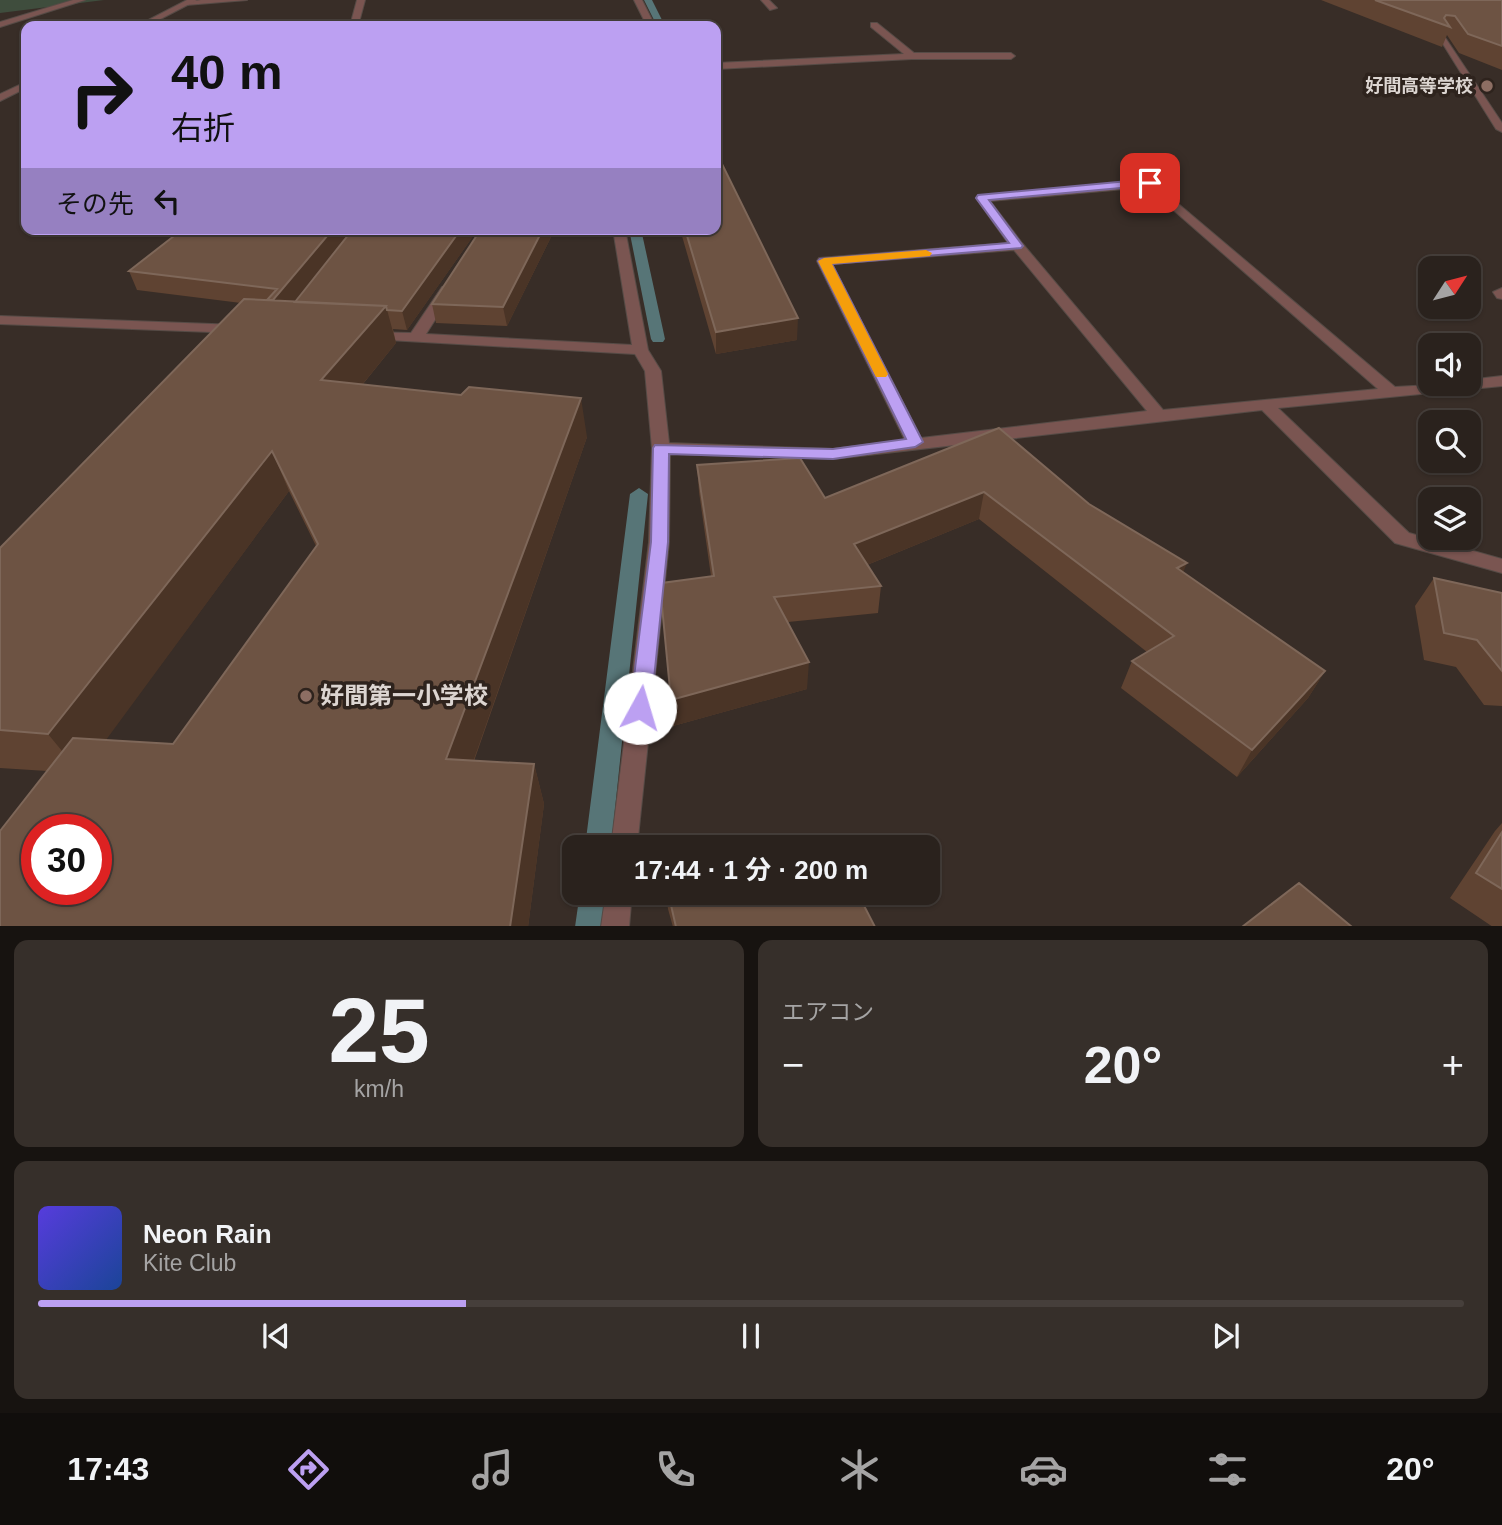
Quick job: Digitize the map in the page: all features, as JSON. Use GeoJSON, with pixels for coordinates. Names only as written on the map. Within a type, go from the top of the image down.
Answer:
{"type":"FeatureCollection","features":[{"type":"Feature","properties":{"kind":"street"},"geometry":{"type":"LineString","coordinates":[[1,25],[81,0]]}},
{"type":"Feature","properties":{"kind":"street"},"geometry":{"type":"LineString","coordinates":[[151,21],[190,2],[243,0]]}},
{"type":"Feature","properties":{"kind":"street"},"geometry":{"type":"LineString","coordinates":[[355,21],[361,0]]}},
{"type":"Feature","properties":{"kind":"street"},"geometry":{"type":"LineString","coordinates":[[638,0],[648,21]]}},
{"type":"Feature","properties":{"kind":"street"},"geometry":{"type":"LineString","coordinates":[[765,0],[773,8]]}},
{"type":"Feature","properties":{"kind":"street"},"geometry":{"type":"LineString","coordinates":[[874,25],[912,56]]}},
{"type":"Feature","properties":{"kind":"street"},"geometry":{"type":"LineString","coordinates":[[1441,38],[1501,129]]}},
{"type":"Feature","properties":{"kind":"street"},"geometry":{"type":"LineString","coordinates":[[721,66],[912,56],[1011,56]]}},
{"type":"Feature","properties":{"kind":"street"},"geometry":{"type":"LineString","coordinates":[[0,98],[21,88]]}},
{"type":"Feature","properties":{"kind":"street"},"geometry":{"type":"LineString","coordinates":[[1159,415],[1017,246],[982,198],[1150,183],[1391,392]]}},
{"type":"Feature","properties":{"kind":"street"},"geometry":{"type":"LineString","coordinates":[[620,235],[640,350],[653,371],[661,448],[659,542],[625,835]]}},
{"type":"Feature","properties":{"kind":"street"},"geometry":{"type":"LineString","coordinates":[[915,442],[824,261],[1017,246]]}},
{"type":"Feature","properties":{"kind":"street"},"geometry":{"type":"LineString","coordinates":[[416,337],[458,272]]}},
{"type":"Feature","properties":{"kind":"street"},"geometry":{"type":"LineString","coordinates":[[0,320],[256,329]]}},
{"type":"Feature","properties":{"kind":"street"},"geometry":{"type":"LineString","coordinates":[[349,334],[640,350]]}},
{"type":"Feature","properties":{"kind":"street"},"geometry":{"type":"LineString","coordinates":[[661,448],[833,454],[915,442],[1159,415],[1502,381]]}},
{"type":"Feature","properties":{"kind":"street"},"geometry":{"type":"LineString","coordinates":[[1266,405],[1402,538],[1502,566]]}},
{"type":"Feature","properties":{"kind":"street"},"geometry":{"type":"LineString","coordinates":[[615,926],[617,905]]}},
{"type":"Feature","properties":{"kind":"green space"},"geometry":{"type":"Polygon","coordinates":[[[0,0],[104,0],[0,13],[0,0]]]}},
{"type":"Feature","properties":{"kind":"building"},"geometry":{"type":"Polygon","coordinates":[[[1375,0],[1502,0],[1502,46],[1468,34],[1455,16],[1446,15],[1444,18],[1450,27],[1375,0]]]}},
{"type":"Feature","properties":{"kind":"building"},"geometry":{"type":"Polygon","coordinates":[[[722,164],[798,318],[716,332],[687,235],[721,235],[722,164]]]}},
{"type":"Feature","properties":{"kind":"building"},"geometry":{"type":"Polygon","coordinates":[[[175,235],[328,235],[273,300],[267,300],[277,289],[129,271],[175,235]]]}},
{"type":"Feature","properties":{"kind":"building"},"geometry":{"type":"Polygon","coordinates":[[[348,235],[457,235],[402,311],[387,310],[386,306],[295,302],[348,235]]]}},
{"type":"Feature","properties":{"kind":"building"},"geometry":{"type":"Polygon","coordinates":[[[477,235],[540,235],[503,307],[432,304],[477,235]]]}},
{"type":"Feature","properties":{"kind":"building","name":"好間第一小学校"},"geometry":{"type":"Polygon","coordinates":[[[244,299],[386,306],[321,380],[461,395],[469,387],[581,398],[446,759],[534,764],[510,926],[0,926],[0,831],[73,738],[173,744],[318,544],[272,451],[48,734],[0,730],[0,548],[244,299]]]}},
{"type":"Feature","properties":{"kind":"building"},"geometry":{"type":"Polygon","coordinates":[[[999,428],[1089,504],[1187,563],[1177,568],[1325,671],[1252,750],[1132,661],[1174,636],[984,492],[854,544],[881,586],[774,597],[809,662],[671,700],[662,583],[714,576],[697,465],[800,458],[825,498],[999,428]]]}},
{"type":"Feature","properties":{"kind":"building"},"geometry":{"type":"Polygon","coordinates":[[[1434,578],[1502,593],[1502,671],[1477,640],[1444,633],[1434,578]]]}},
{"type":"Feature","properties":{"kind":"building"},"geometry":{"type":"Polygon","coordinates":[[[1502,832],[1502,889],[1476,873],[1502,832]]]}},
{"type":"Feature","properties":{"kind":"building"},"geometry":{"type":"Polygon","coordinates":[[[1299,883],[1351,926],[1243,926],[1299,883]]]}},
{"type":"Feature","properties":{"kind":"building"},"geometry":{"type":"Polygon","coordinates":[[[671,905],[864,905],[874,926],[676,926],[671,905]]]}},
{"type":"Feature","properties":{"kind":"waterway"},"geometry":{"type":"LineString","coordinates":[[648,0],[658,21]]}},
{"type":"Feature","properties":{"kind":"waterway"},"geometry":{"type":"LineString","coordinates":[[636,235],[658,339]]}},
{"type":"Feature","properties":{"kind":"waterway"},"geometry":{"type":"LineString","coordinates":[[599,835],[639,494]]}},
{"type":"Feature","properties":{"kind":"waterway"},"geometry":{"type":"LineString","coordinates":[[589,926],[592,905]]}},
{"type":"Feature","properties":{"kind":"slow traffic"},"geometry":{"type":"LineString","coordinates":[[881,374],[824,261],[926,253]]}},
{"type":"Feature","properties":{"kind":"place","name":"好間高等学校"},"geometry":{"type":"Point","coordinates":[1487,86]}},
{"type":"Feature","properties":{"kind":"place","name":"好間第一小学校"},"geometry":{"type":"Point","coordinates":[306,696]}},
{"type":"Feature","properties":{"kind":"route"},"geometry":{"type":"LineString","coordinates":[[640,708],[659,542],[661,448],[833,454],[915,442],[824,261],[1017,246],[982,198],[1150,183]]}}]}
